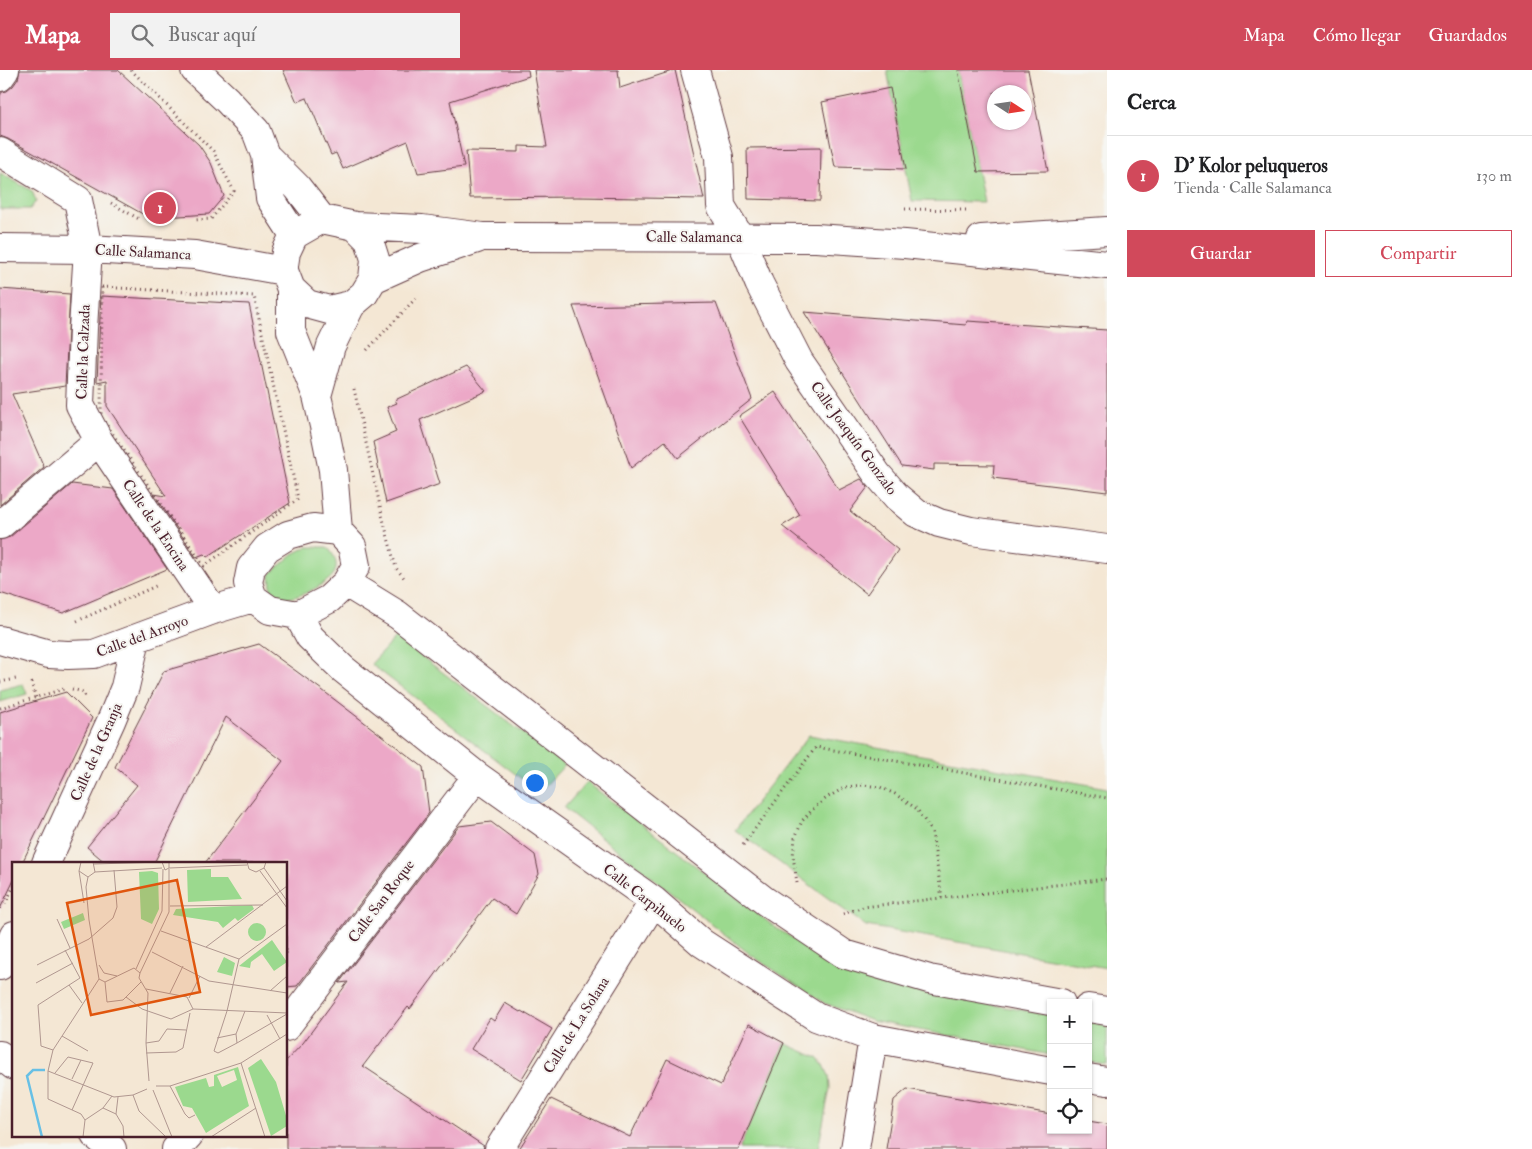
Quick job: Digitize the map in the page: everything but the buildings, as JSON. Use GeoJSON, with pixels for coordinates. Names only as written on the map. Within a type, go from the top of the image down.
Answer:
{"type":"FeatureCollection","features":[{"type":"Feature","properties":{"kind":"street"},"geometry":{"type":"LineString","coordinates":[[0,77],[4,70]]}},
{"type":"Feature","properties":{"kind":"street"},"geometry":{"type":"LineString","coordinates":[[195,70],[227,100],[256,132],[265,155],[270,198],[294,235]]}},
{"type":"Feature","properties":{"kind":"street","name":"Calle Joaquín Gonzalo"},"geometry":{"type":"LineString","coordinates":[[696,70],[719,157],[721,206],[740,236],[758,284],[799,361],[877,474],[897,497],[916,513],[939,523],[971,531],[1107,549]]}},
{"type":"Feature","properties":{"kind":"street","name":"Calle la Calzada"},"geometry":{"type":"LineString","coordinates":[[0,152],[78,200],[88,249],[82,328],[80,405],[99,440]]}},
{"type":"Feature","properties":{"kind":"street"},"geometry":{"type":"LineString","coordinates":[[265,155],[297,187],[322,219],[355,226],[369,240],[375,259],[373,279],[364,294],[351,305],[331,346],[317,396]]}},
{"type":"Feature","properties":{"kind":"street"},"geometry":{"type":"LineString","coordinates":[[322,219],[294,235],[286,252],[291,331],[317,396],[333,470],[338,531],[352,546],[356,566],[346,583],[329,599],[298,615],[270,610],[253,598],[248,583],[251,568],[268,548],[288,535],[313,528],[338,531]]}},
{"type":"Feature","properties":{"kind":"street","name":"Calle Salamanca"},"geometry":{"type":"LineString","coordinates":[[355,226],[422,229],[483,237],[740,236],[816,238],[905,244],[1107,265]]}},
{"type":"Feature","properties":{"kind":"street","name":"Calle Salamanca"},"geometry":{"type":"LineString","coordinates":[[905,244],[1107,231]]}},
{"type":"Feature","properties":{"kind":"street","name":"Calle Salamanca"},"geometry":{"type":"LineString","coordinates":[[373,279],[420,258],[483,237]]}},
{"type":"Feature","properties":{"kind":"street","name":"Calle Salamanca"},"geometry":{"type":"LineString","coordinates":[[0,248],[88,249],[195,255],[288,280]]}},
{"type":"Feature","properties":{"kind":"street"},"geometry":{"type":"LineString","coordinates":[[288,280],[307,304],[329,310],[351,305]]}},
{"type":"Feature","properties":{"kind":"street"},"geometry":{"type":"LineString","coordinates":[[0,525],[99,440]]}},
{"type":"Feature","properties":{"kind":"street","name":"Calle de la Encina"},"geometry":{"type":"LineString","coordinates":[[99,440],[213,610]]}},
{"type":"Feature","properties":{"kind":"street"},"geometry":{"type":"LineString","coordinates":[[346,583],[398,615],[764,901],[844,954],[928,979],[1047,1000]]}},
{"type":"Feature","properties":{"kind":"street","name":"Calle del Arroyo"},"geometry":{"type":"LineString","coordinates":[[0,640],[49,654],[94,654],[213,610],[253,598]]}},
{"type":"Feature","properties":{"kind":"street","name":"Calle Carpihuelo"},"geometry":{"type":"LineString","coordinates":[[298,615],[310,638],[343,669],[477,776],[654,901],[702,943],[816,1017],[873,1038],[1047,1070]]}},
{"type":"Feature","properties":{"kind":"street","name":"Calle de la Granja"},"geometry":{"type":"LineString","coordinates":[[52,860],[125,687],[136,639]]}},
{"type":"Feature","properties":{"kind":"street","name":"Calle San Roque"},"geometry":{"type":"LineString","coordinates":[[288,1023],[477,776]]}},
{"type":"Feature","properties":{"kind":"street","name":"Calle de La Solana"},"geometry":{"type":"LineString","coordinates":[[499,1149],[654,901]]}},
{"type":"Feature","properties":{"kind":"street"},"geometry":{"type":"LineString","coordinates":[[0,966],[12,939]]}},
{"type":"Feature","properties":{"kind":"street"},"geometry":{"type":"LineString","coordinates":[[1092,1009],[1107,1011]]}},
{"type":"Feature","properties":{"kind":"street"},"geometry":{"type":"LineString","coordinates":[[855,1149],[873,1038]]}},
{"type":"Feature","properties":{"kind":"street"},"geometry":{"type":"LineString","coordinates":[[0,1055],[12,1064]]}},
{"type":"Feature","properties":{"kind":"street"},"geometry":{"type":"LineString","coordinates":[[1092,1079],[1107,1081]]}},
{"type":"Feature","properties":{"kind":"street"},"geometry":{"type":"LineString","coordinates":[[96,1136],[112,1149]]}},
{"type":"Feature","properties":{"kind":"street"},"geometry":{"type":"LineString","coordinates":[[176,1149],[188,1136]]}},
{"type":"Feature","properties":{"kind":"path"},"geometry":{"type":"LineString","coordinates":[[131,70],[213,152],[234,191],[211,219],[192,220]]}},
{"type":"Feature","properties":{"kind":"path"},"geometry":{"type":"LineString","coordinates":[[107,201],[140,219]]}},
{"type":"Feature","properties":{"kind":"path"},"geometry":{"type":"LineString","coordinates":[[897,209],[967,210]]}},
{"type":"Feature","properties":{"kind":"path"},"geometry":{"type":"LineString","coordinates":[[102,287],[254,296],[298,499],[204,566]]}},
{"type":"Feature","properties":{"kind":"path"},"geometry":{"type":"LineString","coordinates":[[362,356],[422,292]]}},
{"type":"Feature","properties":{"kind":"path"},"geometry":{"type":"LineString","coordinates":[[353,385],[382,515],[396,568],[406,581]]}},
{"type":"Feature","properties":{"kind":"path"},"geometry":{"type":"LineString","coordinates":[[74,622],[164,582]]}},
{"type":"Feature","properties":{"kind":"path"},"geometry":{"type":"LineString","coordinates":[[0,708],[36,698],[29,676]]}},
{"type":"Feature","properties":{"kind":"path"},"geometry":{"type":"LineString","coordinates":[[0,682],[20,678]]}},
{"type":"Feature","properties":{"kind":"path"},"geometry":{"type":"LineString","coordinates":[[750,852],[742,846],[816,747],[1107,798]]}},
{"type":"Feature","properties":{"kind":"path"},"geometry":{"type":"LineString","coordinates":[[790,882],[797,888],[793,856],[795,838],[802,821],[815,806],[846,786],[863,785],[880,787],[895,794],[917,809],[932,832],[942,898]]}},
{"type":"Feature","properties":{"kind":"path"},"geometry":{"type":"LineString","coordinates":[[846,921],[837,916],[862,907],[1107,879]]}},
{"type":"Feature","properties":{"kind":"path"},"geometry":{"type":"LineString","coordinates":[[4,907],[12,890]]}},
{"type":"Feature","properties":{"kind":"green space"},"geometry":{"type":"Polygon","coordinates":[[[887,70],[958,70],[984,202],[912,201],[887,70]]]}},
{"type":"Feature","properties":{"kind":"green space"},"geometry":{"type":"Polygon","coordinates":[[[0,173],[32,191],[36,201],[30,209],[0,209],[0,173]]]}},
{"type":"Feature","properties":{"kind":"green space"},"geometry":{"type":"Polygon","coordinates":[[[307,547],[327,547],[332,553],[336,564],[333,575],[311,591],[296,597],[281,597],[271,590],[270,574],[293,554],[307,547]]]}},
{"type":"Feature","properties":{"kind":"green space"},"geometry":{"type":"Polygon","coordinates":[[[396,637],[565,765],[539,792],[371,664],[396,637]]]}},
{"type":"Feature","properties":{"kind":"green space"},"geometry":{"type":"Polygon","coordinates":[[[23,684],[27,694],[0,702],[0,690],[23,684]]]}},
{"type":"Feature","properties":{"kind":"green space"},"geometry":{"type":"Polygon","coordinates":[[[809,735],[1107,788],[1107,968],[866,926],[735,830],[809,735]]]}},
{"type":"Feature","properties":{"kind":"green space"},"geometry":{"type":"Polygon","coordinates":[[[587,782],[776,928],[842,968],[888,984],[924,993],[1047,1014],[1047,1054],[872,1021],[824,1003],[751,955],[564,808],[587,782]]]}},
{"type":"Feature","properties":{"kind":"green space"},"geometry":{"type":"Polygon","coordinates":[[[1092,1023],[1107,1025],[1107,1065],[1092,1063],[1092,1023]]]}},
{"type":"Feature","properties":{"kind":"green space"},"geometry":{"type":"Polygon","coordinates":[[[784,1043],[818,1058],[829,1076],[830,1088],[818,1149],[739,1149],[784,1043]]]}},
{"type":"Feature","properties":{"kind":"place","name":"D' Kolor peluqueros"},"geometry":{"type":"Point","coordinates":[160,208]}}]}
